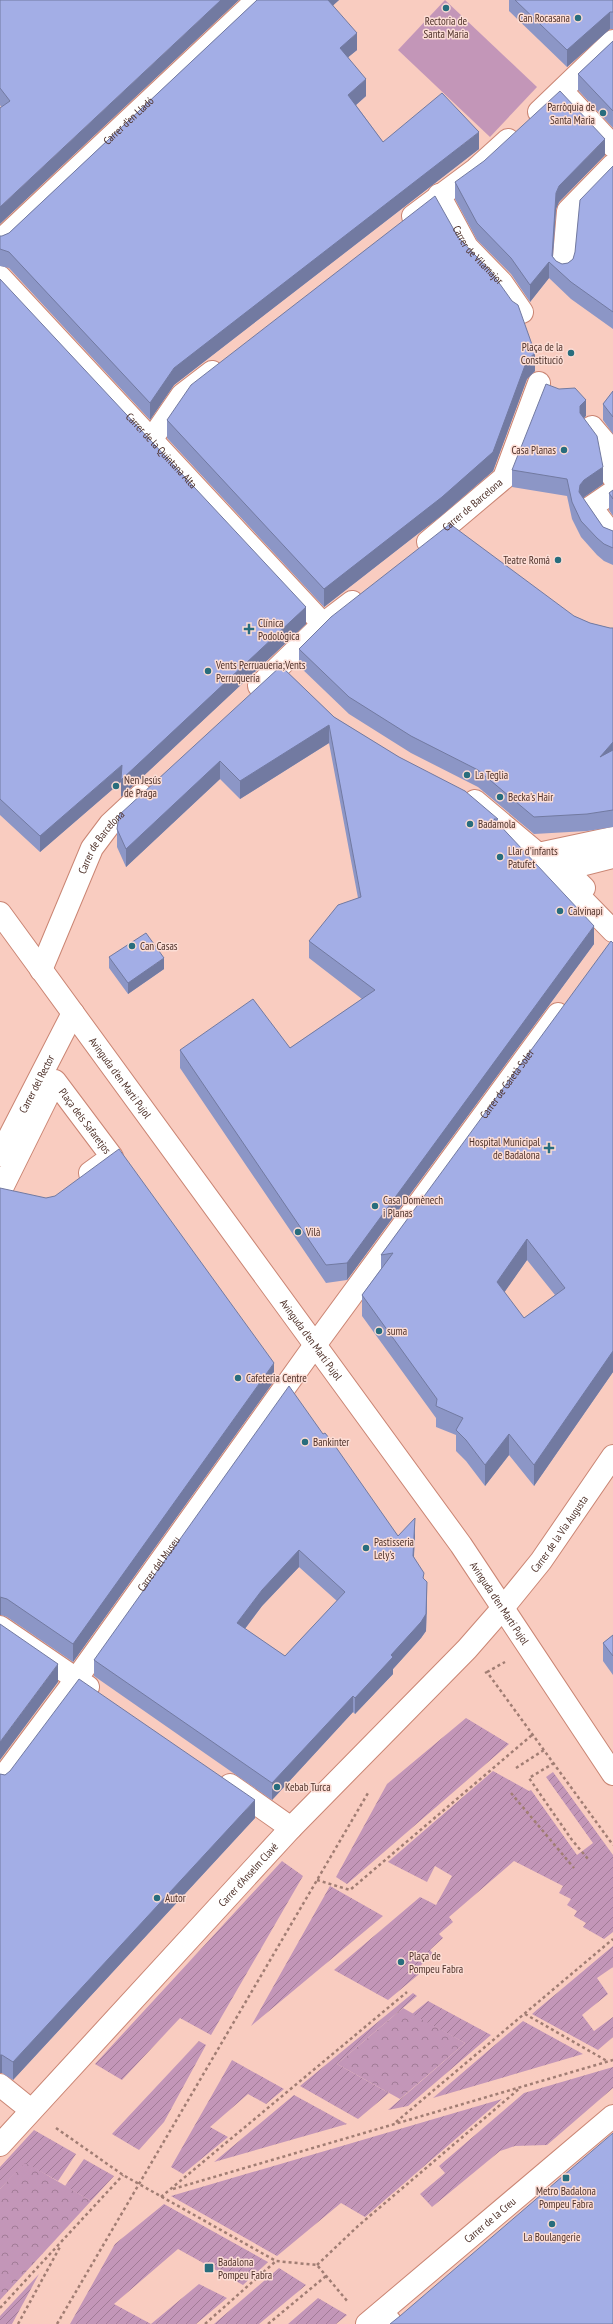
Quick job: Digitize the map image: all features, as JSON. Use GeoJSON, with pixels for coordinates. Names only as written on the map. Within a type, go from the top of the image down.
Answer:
{"type":"FeatureCollection","features":[{"type":"Feature","properties":{"kind":"street","name":"Carrer d'en Lladó"},"geometry":{"type":"LineString","coordinates":[[0,241],[257,0]]}},
{"type":"Feature","properties":{"kind":"street"},"geometry":{"type":"LineString","coordinates":[[395,229],[476,169],[562,91],[613,41]]}},
{"type":"Feature","properties":{"kind":"street"},"geometry":{"type":"LineString","coordinates":[[562,91],[613,146]]}},
{"type":"Feature","properties":{"kind":"street"},"geometry":{"type":"LineString","coordinates":[[563,268],[568,211],[613,165]]}},
{"type":"Feature","properties":{"kind":"street","name":"Carrer de Vilamajor"},"geometry":{"type":"LineString","coordinates":[[439,195],[467,246],[502,283],[522,312]]}},
{"type":"Feature","properties":{"kind":"street","name":"Carrer de la Quintana Alta"},"geometry":{"type":"LineString","coordinates":[[0,277],[323,624]]}},
{"type":"Feature","properties":{"kind":"street"},"geometry":{"type":"LineString","coordinates":[[151,440],[182,395],[226,361]]}},
{"type":"Feature","properties":{"kind":"street","name":"Carrer de Barcelona"},"geometry":{"type":"LineString","coordinates":[[414,553],[450,525],[504,478],[539,383]]}},
{"type":"Feature","properties":{"kind":"street"},"geometry":{"type":"LineString","coordinates":[[592,427],[609,447],[613,477]]}},
{"type":"Feature","properties":{"kind":"street"},"geometry":{"type":"LineString","coordinates":[[613,492],[592,507],[613,536]]}},
{"type":"Feature","properties":{"kind":"street"},"geometry":{"type":"LineString","coordinates":[[450,525],[468,539]]}},
{"type":"Feature","properties":{"kind":"street"},"geometry":{"type":"LineString","coordinates":[[246,698],[323,624],[365,591]]}},
{"type":"Feature","properties":{"kind":"street"},"geometry":{"type":"LineString","coordinates":[[281,666],[297,682]]}},
{"type":"Feature","properties":{"kind":"street","name":"Carrer de Barcelona"},"geometry":{"type":"LineString","coordinates":[[41,970],[92,848],[110,824],[159,779]]}},
{"type":"Feature","properties":{"kind":"street"},"geometry":{"type":"LineString","coordinates":[[458,791],[472,798],[538,854],[613,931]]}},
{"type":"Feature","properties":{"kind":"street"},"geometry":{"type":"LineString","coordinates":[[538,854],[613,838]]}},
{"type":"Feature","properties":{"kind":"street"},"geometry":{"type":"LineString","coordinates":[[613,857],[565,869],[613,917]]}},
{"type":"Feature","properties":{"kind":"street","name":"Avinguda d'en Martí Pujol"},"geometry":{"type":"LineString","coordinates":[[0,913],[461,1545],[502,1609],[613,1774]]}},
{"type":"Feature","properties":{"kind":"street","name":"Carrer de Gaietà Soler"},"geometry":{"type":"LineString","coordinates":[[315,1345],[570,997]]}},
{"type":"Feature","properties":{"kind":"street","name":"Carrer del Rector"},"geometry":{"type":"LineString","coordinates":[[0,1155],[73,1013]]}},
{"type":"Feature","properties":{"kind":"street","name":"Plaça dels Safaretjos"},"geometry":{"type":"LineString","coordinates":[[7,1194],[54,1081],[112,1157],[73,1186]]}},
{"type":"Feature","properties":{"kind":"street","name":"Carrer del Museu"},"geometry":{"type":"LineString","coordinates":[[0,1781],[77,1678],[315,1345]]}},
{"type":"Feature","properties":{"kind":"street","name":"Carrer de la Via Augusta"},"geometry":{"type":"LineString","coordinates":[[502,1609],[540,1561],[613,1456]]}},
{"type":"Feature","properties":{"kind":"street","name":"Carrer d'Anselm Clavé"},"geometry":{"type":"LineString","coordinates":[[0,2145],[291,1828],[467,1649],[502,1609]]}},
{"type":"Feature","properties":{"kind":"street"},"geometry":{"type":"LineString","coordinates":[[0,1627],[103,1696]]}},
{"type":"Feature","properties":{"kind":"street"},"geometry":{"type":"LineString","coordinates":[[213,1773],[291,1828]]}},
{"type":"Feature","properties":{"kind":"street"},"geometry":{"type":"LineString","coordinates":[[0,2085],[31,2110]]}},
{"type":"Feature","properties":{"kind":"street","name":"Carrer de la Creu"},"geometry":{"type":"LineString","coordinates":[[380,2320],[613,2116]]}},
{"type":"Feature","properties":{"kind":"path"},"geometry":{"type":"LineString","coordinates":[[480,1677],[487,1672],[613,1845]]}},
{"type":"Feature","properties":{"kind":"path"},"geometry":{"type":"LineString","coordinates":[[317,1880],[350,1890],[532,1735]]}},
{"type":"Feature","properties":{"kind":"path"},"geometry":{"type":"LineString","coordinates":[[516,1768],[544,1750]]}},
{"type":"Feature","properties":{"kind":"path"},"geometry":{"type":"LineString","coordinates":[[554,1763],[529,1778],[572,1840],[588,1859]]}},
{"type":"Feature","properties":{"kind":"path"},"geometry":{"type":"LineString","coordinates":[[57,2324],[371,1789]]}},
{"type":"Feature","properties":{"kind":"path"},"geometry":{"type":"LineString","coordinates":[[511,1793],[574,1868]]}},
{"type":"Feature","properties":{"kind":"path"},"geometry":{"type":"LineString","coordinates":[[394,2124],[613,1939]]}},
{"type":"Feature","properties":{"kind":"path"},"geometry":{"type":"LineString","coordinates":[[161,2197],[173,2189],[407,1992]]}},
{"type":"Feature","properties":{"kind":"path"},"geometry":{"type":"LineString","coordinates":[[525,2014],[608,2062]]}},
{"type":"Feature","properties":{"kind":"path"},"geometry":{"type":"LineString","coordinates":[[173,2189],[613,2060]]}},
{"type":"Feature","properties":{"kind":"path"},"geometry":{"type":"LineString","coordinates":[[317,2265],[358,2226],[522,2087]]}},
{"type":"Feature","properties":{"kind":"path"},"geometry":{"type":"LineString","coordinates":[[31,2110],[123,2176],[276,2261],[317,2265],[349,2304]]}},
{"type":"Feature","properties":{"kind":"path"},"geometry":{"type":"LineString","coordinates":[[0,2308],[123,2176]]}},
{"type":"Feature","properties":{"kind":"path"},"geometry":{"type":"LineString","coordinates":[[18,2324],[63,2241]]}},
{"type":"Feature","properties":{"kind":"path"},"geometry":{"type":"LineString","coordinates":[[205,2324],[276,2261]]}},
{"type":"Feature","properties":{"kind":"path"},"geometry":{"type":"LineString","coordinates":[[268,2324],[326,2276]]}},
{"type":"Feature","properties":{"kind":"green space"},"geometry":{"type":"Polygon","coordinates":[[[445,0],[537,87],[490,137],[398,50],[445,0]]]}},
{"type":"Feature","properties":{"kind":"green space"},"geometry":{"type":"Polygon","coordinates":[[[466,1718],[509,1744],[347,1884],[336,1877],[387,1784],[466,1718]]]}},
{"type":"Feature","properties":{"kind":"green space"},"geometry":{"type":"Polygon","coordinates":[[[493,1771],[529,1791],[531,1790],[577,1855],[593,1843],[546,1777],[553,1772],[613,1855],[613,1932],[604,1939],[583,1927],[586,1923],[574,1916],[577,1911],[567,1905],[571,1899],[559,1893],[563,1886],[514,1861],[449,1917],[453,1922],[439,1934],[443,1938],[430,1950],[434,1955],[421,1965],[424,1970],[388,2000],[334,1970],[420,1897],[436,1905],[452,1876],[435,1866],[427,1882],[388,1862],[493,1771]]]}},
{"type":"Feature","properties":{"kind":"green space"},"geometry":{"type":"Polygon","coordinates":[[[282,1861],[303,1876],[211,2035],[180,2018],[122,2080],[95,2064],[282,1861]]]}},
{"type":"Feature","properties":{"kind":"green space"},"geometry":{"type":"Polygon","coordinates":[[[330,1886],[383,1916],[251,2026],[330,1886]]]}},
{"type":"Feature","properties":{"kind":"green space"},"geometry":{"type":"Polygon","coordinates":[[[613,1946],[613,1967],[597,1978],[608,1994],[582,2015],[594,2031],[613,2017],[613,2037],[598,2050],[532,2014],[613,1946]]]}},
{"type":"Feature","properties":{"kind":"green space"},"geometry":{"type":"Polygon","coordinates":[[[413,1993],[417,1996],[337,2064],[389,2093],[358,2119],[300,2086],[413,1993]]]}},
{"type":"Feature","properties":{"kind":"green space"},"geometry":{"type":"Polygon","coordinates":[[[428,2001],[491,2035],[408,2106],[388,2110],[465,2043],[412,2014],[428,2001]]]}},
{"type":"Feature","properties":{"kind":"green space"},"geometry":{"type":"Polygon","coordinates":[[[403,2008],[465,2043],[400,2099],[337,2064],[403,2008]]]}},
{"type":"Feature","properties":{"kind":"green space"},"geometry":{"type":"Polygon","coordinates":[[[523,2021],[583,2054],[433,2098],[523,2021]]]}},
{"type":"Feature","properties":{"kind":"green space"},"geometry":{"type":"Polygon","coordinates":[[[199,2041],[206,2045],[164,2122],[139,2150],[112,2134],[199,2041]]]}},
{"type":"Feature","properties":{"kind":"green space"},"geometry":{"type":"Polygon","coordinates":[[[232,2060],[284,2089],[266,2104],[248,2094],[210,2127],[228,2137],[183,2174],[171,2167],[232,2060]]]}},
{"type":"Feature","properties":{"kind":"green space"},"geometry":{"type":"Polygon","coordinates":[[[613,2067],[613,2088],[547,2145],[515,2146],[500,2151],[432,2207],[420,2194],[445,2173],[439,2166],[524,2093],[613,2067]]]}},
{"type":"Feature","properties":{"kind":"green space"},"geometry":{"type":"Polygon","coordinates":[[[294,2095],[347,2124],[214,2162],[294,2095]]]}},
{"type":"Feature","properties":{"kind":"green space"},"geometry":{"type":"Polygon","coordinates":[[[502,2099],[365,2217],[341,2203],[277,2256],[171,2196],[502,2099]]]}},
{"type":"Feature","properties":{"kind":"green space"},"geometry":{"type":"Polygon","coordinates":[[[34,2130],[76,2154],[58,2181],[25,2163],[0,2189],[0,2167],[34,2130]]]}},
{"type":"Feature","properties":{"kind":"green space"},"geometry":{"type":"Polygon","coordinates":[[[84,2159],[114,2176],[91,2201],[65,2186],[84,2159]]]}},
{"type":"Feature","properties":{"kind":"green space"},"geometry":{"type":"Polygon","coordinates":[[[25,2162],[91,2201],[0,2300],[0,2189],[25,2162]]]}},
{"type":"Feature","properties":{"kind":"green space"},"geometry":{"type":"Polygon","coordinates":[[[164,2204],[268,2262],[243,2285],[178,2249],[114,2304],[151,2324],[70,2324],[115,2244],[164,2204]]]}},
{"type":"Feature","properties":{"kind":"green space"},"geometry":{"type":"Polygon","coordinates":[[[279,2268],[306,2285],[259,2324],[214,2324],[279,2268]]]}},
{"type":"Feature","properties":{"kind":"green space"},"geometry":{"type":"Polygon","coordinates":[[[39,2274],[12,2324],[0,2324],[0,2316],[39,2274]]]}},
{"type":"Feature","properties":{"kind":"green space"},"geometry":{"type":"Polygon","coordinates":[[[199,2284],[227,2298],[196,2324],[151,2324],[199,2284]]]}},
{"type":"Feature","properties":{"kind":"green space"},"geometry":{"type":"Polygon","coordinates":[[[318,2298],[347,2315],[336,2324],[288,2324],[318,2298]]]}},
{"type":"Feature","properties":{"kind":"building"},"geometry":{"type":"Polygon","coordinates":[[[0,0],[221,0],[0,207],[0,108],[10,101],[0,88],[0,0]]]}},
{"type":"Feature","properties":{"kind":"building"},"geometry":{"type":"Polygon","coordinates":[[[257,0],[328,0],[357,33],[340,48],[366,79],[348,95],[383,142],[442,93],[479,132],[174,368],[150,403],[9,252],[0,249],[0,236],[9,233],[257,0]]]}},
{"type":"Feature","properties":{"kind":"building"},"geometry":{"type":"Polygon","coordinates":[[[515,0],[613,0],[613,12],[610,12],[567,50],[515,0]]]}},
{"type":"Feature","properties":{"kind":"building"},"geometry":{"type":"Polygon","coordinates":[[[613,41],[613,111],[578,74],[613,41]]]}},
{"type":"Feature","properties":{"kind":"building"},"geometry":{"type":"Polygon","coordinates":[[[560,91],[605,139],[559,186],[556,193],[552,256],[556,261],[562,264],[568,263],[573,259],[580,200],[613,166],[613,312],[571,282],[549,262],[530,285],[511,258],[477,223],[455,182],[484,161],[560,91]]]}},
{"type":"Feature","properties":{"kind":"building"},"geometry":{"type":"Polygon","coordinates":[[[435,196],[458,237],[492,273],[512,301],[518,305],[535,353],[527,360],[493,452],[442,497],[324,589],[167,420],[191,385],[435,196]]]}},
{"type":"Feature","properties":{"kind":"building"},"geometry":{"type":"Polygon","coordinates":[[[0,279],[306,607],[121,780],[122,765],[40,836],[0,799],[0,279]]]}},
{"type":"Feature","properties":{"kind":"building","name":"Casa Planas"},"geometry":{"type":"Polygon","coordinates":[[[546,384],[559,389],[575,388],[586,400],[580,406],[580,413],[597,436],[603,467],[584,480],[580,485],[579,492],[603,527],[613,531],[613,548],[604,544],[581,521],[572,502],[567,479],[512,470],[546,384]]]}},
{"type":"Feature","properties":{"kind":"building"},"geometry":{"type":"Polygon","coordinates":[[[613,391],[613,417],[603,404],[613,391]]]}},
{"type":"Feature","properties":{"kind":"building"},"geometry":{"type":"Polygon","coordinates":[[[613,490],[613,499],[609,493],[613,490]]]}},
{"type":"Feature","properties":{"kind":"building"},"geometry":{"type":"Polygon","coordinates":[[[450,524],[574,616],[590,623],[613,628],[613,742],[600,757],[613,750],[613,810],[587,814],[534,817],[478,770],[411,736],[349,697],[299,649],[331,617],[450,524]]]}},
{"type":"Feature","properties":{"kind":"building"},"geometry":{"type":"Polygon","coordinates":[[[281,666],[334,717],[399,757],[465,791],[498,819],[494,819],[594,926],[347,1263],[326,1265],[180,1050],[253,999],[290,1048],[375,990],[309,941],[338,905],[361,897],[329,725],[240,781],[220,761],[126,849],[117,829],[119,815],[281,666]]]}},
{"type":"Feature","properties":{"kind":"building"},"geometry":{"type":"Polygon","coordinates":[[[146,933],[164,958],[128,983],[109,957],[146,933]]]}},
{"type":"Feature","properties":{"kind":"building"},"geometry":{"type":"Polygon","coordinates":[[[611,941],[613,943],[613,1351],[534,1465],[509,1434],[485,1465],[466,1440],[456,1430],[463,1418],[436,1406],[437,1399],[362,1295],[393,1253],[381,1255],[611,941]],[[527,1239],[497,1282],[524,1318],[565,1288],[527,1239]]]}},
{"type":"Feature","properties":{"kind":"building"},"geometry":{"type":"Polygon","coordinates":[[[119,1149],[274,1363],[73,1644],[7,1599],[0,1597],[0,1188],[46,1198],[55,1196],[119,1149]]]}},
{"type":"Feature","properties":{"kind":"building"},"geometry":{"type":"Polygon","coordinates":[[[289,1386],[323,1434],[325,1433],[333,1443],[398,1536],[415,1518],[413,1556],[424,1573],[423,1578],[427,1582],[426,1614],[421,1622],[391,1655],[393,1657],[355,1698],[353,1696],[272,1783],[94,1660],[289,1386]],[[299,1550],[262,1590],[237,1623],[285,1656],[345,1592],[299,1550]]]}},
{"type":"Feature","properties":{"kind":"building"},"geometry":{"type":"Polygon","coordinates":[[[0,1624],[58,1664],[0,1742],[0,1624]]]}},
{"type":"Feature","properties":{"kind":"building"},"geometry":{"type":"Polygon","coordinates":[[[613,1635],[613,1656],[603,1643],[613,1635]]]}},
{"type":"Feature","properties":{"kind":"building"},"geometry":{"type":"Polygon","coordinates":[[[79,1679],[255,1800],[13,2062],[0,2055],[0,1774],[5,1775],[10,1771],[79,1679]]]}},
{"type":"Feature","properties":{"kind":"building"},"geometry":{"type":"Polygon","coordinates":[[[613,2133],[613,2324],[390,2324],[400,2316],[613,2133]]]}},
{"type":"Feature","properties":{"kind":"place","name":"Rectoria de Santa Maria"},"geometry":{"type":"Point","coordinates":[446,8]}},
{"type":"Feature","properties":{"kind":"place","name":"Can Rocasana"},"geometry":{"type":"Point","coordinates":[578,18]}},
{"type":"Feature","properties":{"kind":"place","name":"Parròquia de Santa Maria"},"geometry":{"type":"Point","coordinates":[603,113]}},
{"type":"Feature","properties":{"kind":"place","name":"Plaça de la Constitució"},"geometry":{"type":"Point","coordinates":[571,353]}},
{"type":"Feature","properties":{"kind":"place","name":"Casa Planas"},"geometry":{"type":"Point","coordinates":[564,450]}},
{"type":"Feature","properties":{"kind":"place","name":"Teatre Romá"},"geometry":{"type":"Point","coordinates":[558,560]}},
{"type":"Feature","properties":{"kind":"place","name":"Clínica Podològica"},"geometry":{"type":"Point","coordinates":[249,629]}},
{"type":"Feature","properties":{"kind":"place","name":"Vents Perruaueria;Vents Perruqueria"},"geometry":{"type":"Point","coordinates":[208,671]}},
{"type":"Feature","properties":{"kind":"place","name":"La Teglia"},"geometry":{"type":"Point","coordinates":[467,775]}},
{"type":"Feature","properties":{"kind":"place","name":"Nen Jesús de Praga"},"geometry":{"type":"Point","coordinates":[116,786]}},
{"type":"Feature","properties":{"kind":"place","name":"Becka's Hair"},"geometry":{"type":"Point","coordinates":[500,797]}},
{"type":"Feature","properties":{"kind":"place","name":"Badamola"},"geometry":{"type":"Point","coordinates":[470,824]}},
{"type":"Feature","properties":{"kind":"place","name":"Llar d'infants Patufet"},"geometry":{"type":"Point","coordinates":[500,857]}},
{"type":"Feature","properties":{"kind":"place","name":"Calvinapi"},"geometry":{"type":"Point","coordinates":[560,911]}},
{"type":"Feature","properties":{"kind":"place","name":"Can Casas"},"geometry":{"type":"Point","coordinates":[132,946]}},
{"type":"Feature","properties":{"kind":"place","name":"Hospital Municipal de Badalona"},"geometry":{"type":"Point","coordinates":[549,1148]}},
{"type":"Feature","properties":{"kind":"place","name":"Casa Domènech i Planas"},"geometry":{"type":"Point","coordinates":[375,1206]}},
{"type":"Feature","properties":{"kind":"place","name":"Vilà"},"geometry":{"type":"Point","coordinates":[298,1232]}},
{"type":"Feature","properties":{"kind":"place","name":"suma"},"geometry":{"type":"Point","coordinates":[379,1331]}},
{"type":"Feature","properties":{"kind":"place","name":"Cafeteria Centre"},"geometry":{"type":"Point","coordinates":[238,1378]}},
{"type":"Feature","properties":{"kind":"place","name":"Bankinter"},"geometry":{"type":"Point","coordinates":[305,1442]}},
{"type":"Feature","properties":{"kind":"place","name":"Pastisseria Lely's"},"geometry":{"type":"Point","coordinates":[366,1548]}},
{"type":"Feature","properties":{"kind":"place","name":"Kebab Turca"},"geometry":{"type":"Point","coordinates":[277,1787]}},
{"type":"Feature","properties":{"kind":"place","name":"Autor"},"geometry":{"type":"Point","coordinates":[157,1898]}},
{"type":"Feature","properties":{"kind":"place","name":"Plaça de Pompeu Fabra"},"geometry":{"type":"Point","coordinates":[401,1962]}},
{"type":"Feature","properties":{"kind":"place","name":"Metro Badalona Pompeu Fabra"},"geometry":{"type":"Point","coordinates":[566,2178]}},
{"type":"Feature","properties":{"kind":"place","name":"La Boulangerie"},"geometry":{"type":"Point","coordinates":[552,2224]}},
{"type":"Feature","properties":{"kind":"place","name":"Badalona Pompeu Fabra"},"geometry":{"type":"Point","coordinates":[209,2268]}}]}
